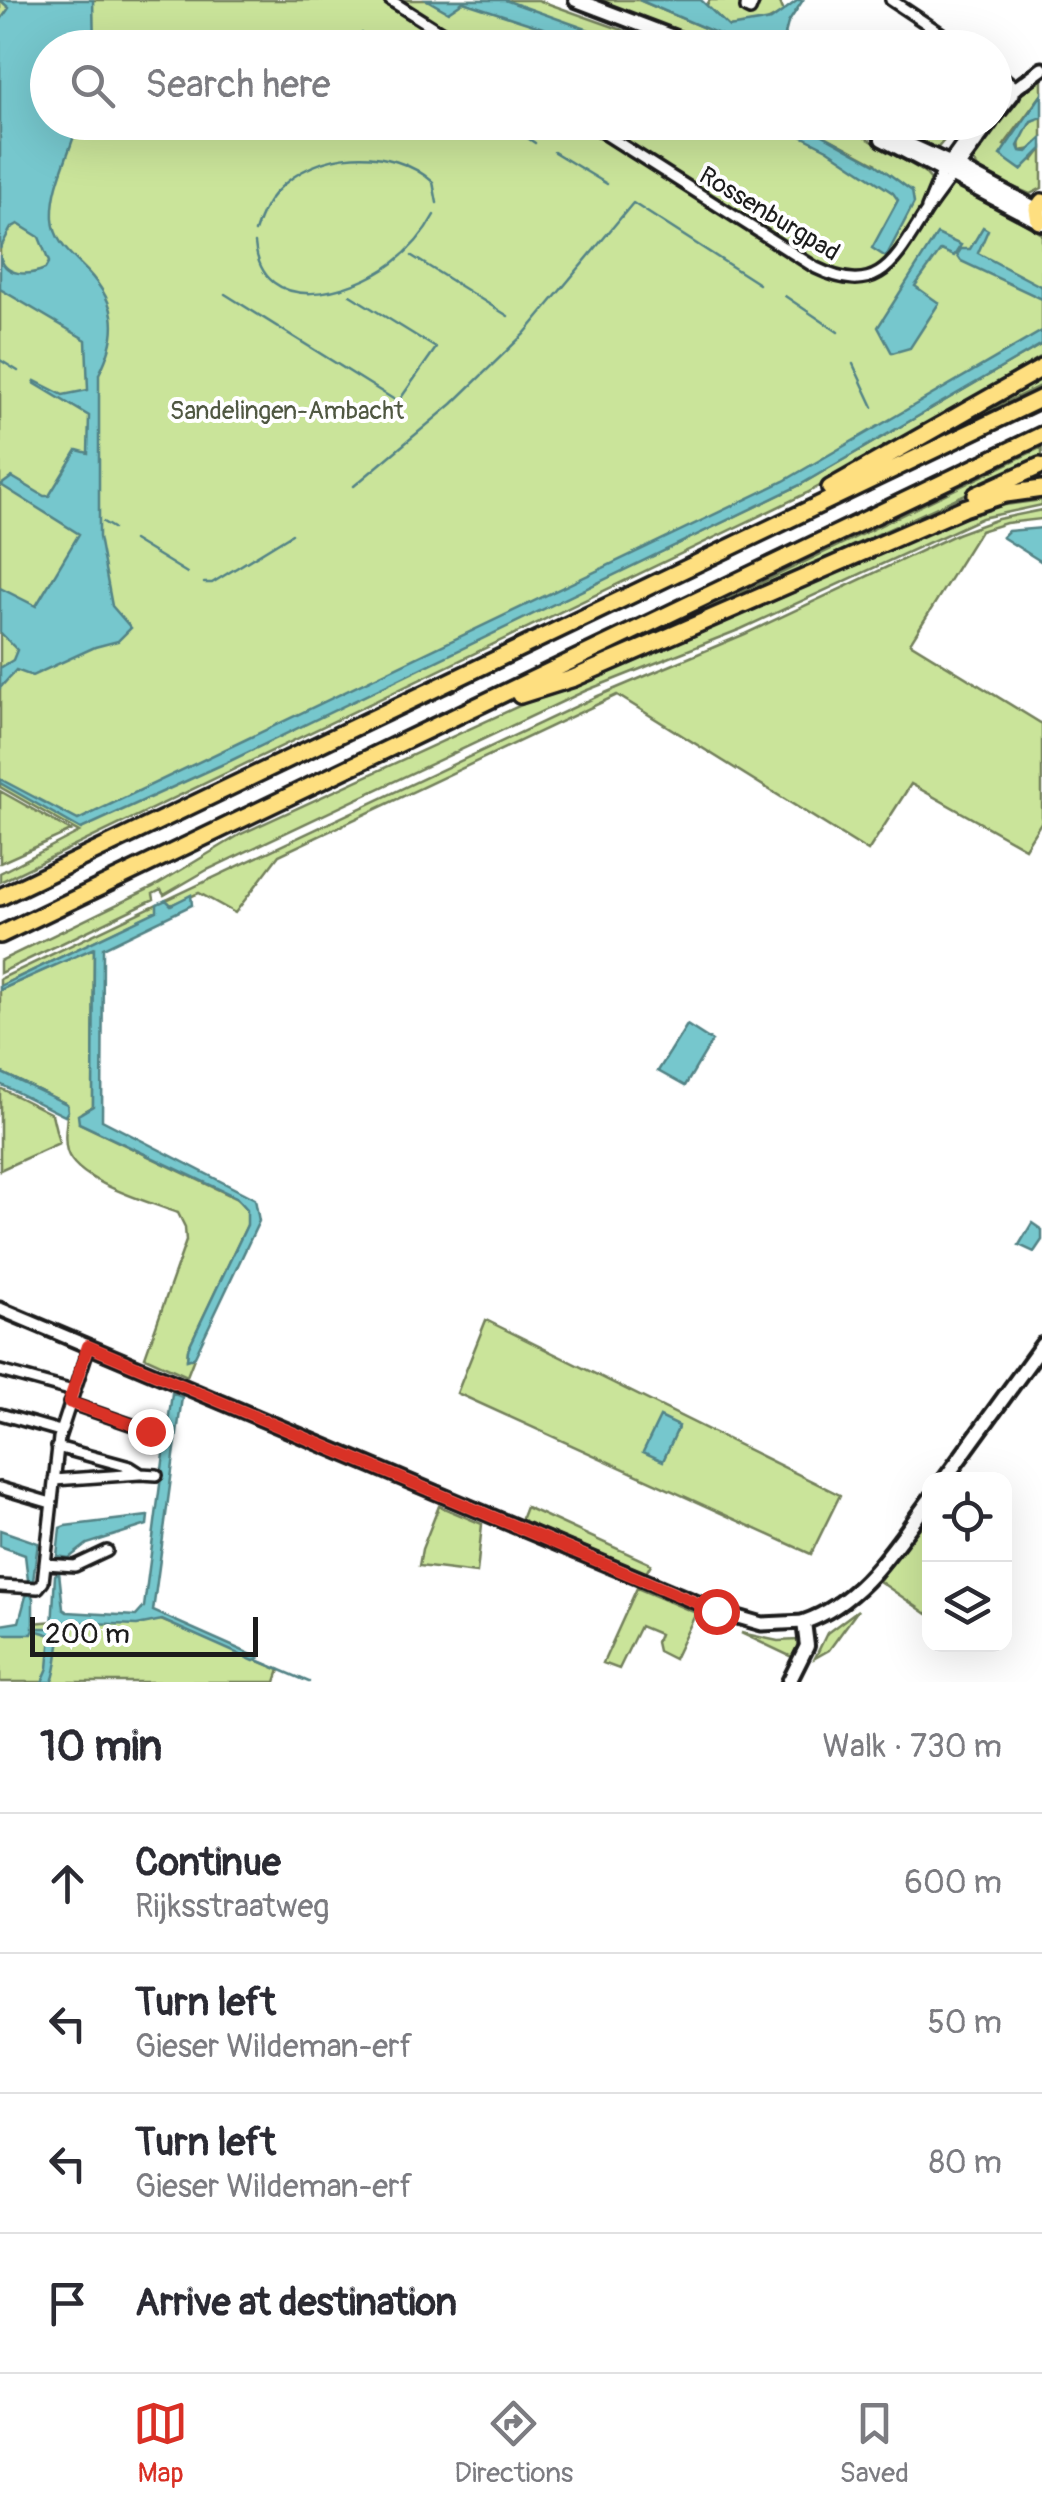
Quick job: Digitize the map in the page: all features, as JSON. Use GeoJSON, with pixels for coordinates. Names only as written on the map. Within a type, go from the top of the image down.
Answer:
{"type":"FeatureCollection","features":[{"type":"Feature","properties":{"kind":"highway"},"geometry":{"type":"LineString","coordinates":[[760,533],[784,512],[1042,368]]}},
{"type":"Feature","properties":{"kind":"highway"},"geometry":{"type":"LineString","coordinates":[[0,897],[1042,398]]}},
{"type":"Feature","properties":{"kind":"highway"},"geometry":{"type":"LineString","coordinates":[[0,935],[1042,434]]}},
{"type":"Feature","properties":{"kind":"highway"},"geometry":{"type":"LineString","coordinates":[[883,542],[1040,466]]}},
{"type":"Feature","properties":{"kind":"highway"},"geometry":{"type":"LineString","coordinates":[[468,711],[574,678],[986,500],[1042,489]]}},
{"type":"Feature","properties":{"kind":"main road"},"geometry":{"type":"LineString","coordinates":[[576,0],[655,30]]}},
{"type":"Feature","properties":{"kind":"main road"},"geometry":{"type":"LineString","coordinates":[[892,140],[1041,214]]}},
{"type":"Feature","properties":{"kind":"main road"},"geometry":{"type":"LineString","coordinates":[[950,1472],[1042,1345]]}},
{"type":"Feature","properties":{"kind":"main road"},"geometry":{"type":"LineString","coordinates":[[789,1682],[807,1646],[804,1622],[831,1612],[864,1584],[922,1509]]}},
{"type":"Feature","properties":{"kind":"street"},"geometry":{"type":"LineString","coordinates":[[390,0],[438,30]]}},
{"type":"Feature","properties":{"kind":"street"},"geometry":{"type":"LineString","coordinates":[[891,0],[936,30]]}},
{"type":"Feature","properties":{"kind":"street"},"geometry":{"type":"LineString","coordinates":[[1012,92],[1042,69]]}},
{"type":"Feature","properties":{"kind":"street"},"geometry":{"type":"LineString","coordinates":[[1012,85],[1017,89]]}},
{"type":"Feature","properties":{"kind":"street"},"geometry":{"type":"LineString","coordinates":[[1012,95],[1017,89]]}},
{"type":"Feature","properties":{"kind":"street","name":"Rossenburgpad"},"geometry":{"type":"LineString","coordinates":[[615,140],[833,276],[864,279],[884,271],[901,254],[950,170]]}},
{"type":"Feature","properties":{"kind":"street"},"geometry":{"type":"LineString","coordinates":[[950,170],[968,140]]}},
{"type":"Feature","properties":{"kind":"street"},"geometry":{"type":"LineString","coordinates":[[950,170],[976,140]]}},
{"type":"Feature","properties":{"kind":"street"},"geometry":{"type":"LineString","coordinates":[[0,1309],[716,1611],[762,1624],[804,1622]]}},
{"type":"Feature","properties":{"kind":"street"},"geometry":{"type":"LineString","coordinates":[[0,1586],[38,1588],[46,1564],[60,1431],[88,1346]]}},
{"type":"Feature","properties":{"kind":"street"},"geometry":{"type":"LineString","coordinates":[[0,1371],[72,1391]]}},
{"type":"Feature","properties":{"kind":"street"},"geometry":{"type":"LineString","coordinates":[[69,1402],[150,1431]]}},
{"type":"Feature","properties":{"kind":"street"},"geometry":{"type":"LineString","coordinates":[[0,1414],[60,1431]]}},
{"type":"Feature","properties":{"kind":"street"},"geometry":{"type":"LineString","coordinates":[[57,1446],[140,1474]]}},
{"type":"Feature","properties":{"kind":"street"},"geometry":{"type":"LineString","coordinates":[[54,1480],[157,1476]]}},
{"type":"Feature","properties":{"kind":"street"},"geometry":{"type":"LineString","coordinates":[[0,1488],[52,1502]]}},
{"type":"Feature","properties":{"kind":"street"},"geometry":{"type":"LineString","coordinates":[[46,1564],[75,1566],[107,1551]]}},
{"type":"Feature","properties":{"kind":"green space","name":"Sandelingen-Ambacht"},"geometry":{"type":"Polygon","coordinates":[[[0,0],[538,0],[622,30],[30,30],[30,140],[823,140],[877,164],[833,140],[870,140],[924,172],[933,182],[929,192],[940,197],[955,183],[1042,234],[1042,338],[791,479],[167,789],[800,485],[1042,344],[1042,356],[807,493],[0,882],[0,873],[79,832],[0,787],[0,0]]]}},
{"type":"Feature","properties":{"kind":"green space"},"geometry":{"type":"Polygon","coordinates":[[[592,0],[639,0],[709,30],[671,30],[592,0]]]}},
{"type":"Feature","properties":{"kind":"green space"},"geometry":{"type":"Polygon","coordinates":[[[710,0],[741,0],[743,9],[749,12],[756,8],[757,0],[779,0],[784,12],[765,22],[729,27],[706,6],[710,0]]]}},
{"type":"Feature","properties":{"kind":"green space"},"geometry":{"type":"Polygon","coordinates":[[[1042,75],[1042,94],[1012,134],[1013,102],[1042,75]]]}},
{"type":"Feature","properties":{"kind":"green space"},"geometry":{"type":"Polygon","coordinates":[[[1035,117],[1042,117],[1042,138],[1033,149],[1020,151],[1019,139],[1035,117]]]}},
{"type":"Feature","properties":{"kind":"green space"},"geometry":{"type":"Polygon","coordinates":[[[913,140],[944,140],[935,151],[913,140]]]}},
{"type":"Feature","properties":{"kind":"green space"},"geometry":{"type":"Polygon","coordinates":[[[981,140],[1008,140],[1004,145],[1033,161],[1042,149],[1042,188],[1030,194],[981,173],[972,158],[981,140]]]}},
{"type":"Feature","properties":{"kind":"green space"},"geometry":{"type":"Polygon","coordinates":[[[1042,373],[1042,385],[938,435],[1042,373]]]}},
{"type":"Feature","properties":{"kind":"green space"},"geometry":{"type":"Polygon","coordinates":[[[1042,447],[1042,459],[598,662],[1042,447]]]}},
{"type":"Feature","properties":{"kind":"green space"},"geometry":{"type":"Polygon","coordinates":[[[1042,500],[1042,505],[982,518],[741,629],[585,691],[207,870],[164,895],[161,890],[153,894],[154,899],[0,973],[0,961],[153,887],[241,834],[532,700],[783,597],[922,532],[998,506],[1042,500]]]}},
{"type":"Feature","properties":{"kind":"green space"},"geometry":{"type":"Polygon","coordinates":[[[1042,510],[1042,519],[980,531],[910,643],[1042,724],[1042,821],[1025,848],[911,784],[868,851],[617,695],[279,855],[235,913],[199,893],[171,905],[166,900],[598,696],[745,634],[957,534],[998,519],[1042,510]]]}},
{"type":"Feature","properties":{"kind":"green space"},"geometry":{"type":"Polygon","coordinates":[[[0,791],[71,831],[0,863],[0,791]]]}},
{"type":"Feature","properties":{"kind":"green space"},"geometry":{"type":"Polygon","coordinates":[[[157,904],[158,911],[0,986],[0,979],[157,904]]]}},
{"type":"Feature","properties":{"kind":"green space"},"geometry":{"type":"Polygon","coordinates":[[[94,947],[93,1106],[82,1112],[79,1123],[236,1198],[247,1213],[247,1225],[188,1349],[187,1359],[194,1358],[187,1376],[145,1357],[186,1241],[178,1213],[115,1190],[84,1172],[67,1151],[67,1104],[0,1072],[0,990],[94,947]]]}},
{"type":"Feature","properties":{"kind":"green space"},"geometry":{"type":"Polygon","coordinates":[[[0,1088],[52,1114],[59,1143],[0,1170],[0,1088]]]}},
{"type":"Feature","properties":{"kind":"green space"},"geometry":{"type":"Polygon","coordinates":[[[486,1320],[840,1495],[811,1554],[457,1393],[486,1320]]]}},
{"type":"Feature","properties":{"kind":"green space"},"geometry":{"type":"Polygon","coordinates":[[[439,1506],[482,1524],[477,1573],[419,1566],[439,1506]]]}},
{"type":"Feature","properties":{"kind":"green space"},"geometry":{"type":"Polygon","coordinates":[[[526,1507],[651,1564],[646,1573],[521,1520],[526,1507]]]}},
{"type":"Feature","properties":{"kind":"green space"},"geometry":{"type":"Polygon","coordinates":[[[922,1523],[922,1611],[879,1581],[922,1523]]]}},
{"type":"Feature","properties":{"kind":"green space"},"geometry":{"type":"Polygon","coordinates":[[[637,1588],[696,1613],[674,1659],[658,1651],[659,1634],[640,1626],[619,1669],[603,1663],[637,1588]]]}},
{"type":"Feature","properties":{"kind":"green space"},"geometry":{"type":"Polygon","coordinates":[[[858,1610],[829,1650],[815,1658],[827,1633],[858,1610]]]}},
{"type":"Feature","properties":{"kind":"green space"},"geometry":{"type":"Polygon","coordinates":[[[66,1620],[161,1620],[280,1670],[276,1682],[0,1682],[0,1626],[66,1620]]]}},
{"type":"Feature","properties":{"kind":"green space"},"geometry":{"type":"Polygon","coordinates":[[[741,1633],[778,1641],[797,1640],[798,1648],[794,1658],[741,1633]]]}},
{"type":"Feature","properties":{"kind":"water"},"geometry":{"type":"Polygon","coordinates":[[[0,0],[93,0],[94,30],[30,30],[30,140],[72,140],[58,182],[54,226],[66,249],[102,290],[112,315],[111,343],[99,374],[99,537],[112,606],[131,628],[118,641],[95,647],[32,676],[16,670],[0,688],[0,668],[13,660],[17,650],[0,632],[0,588],[36,606],[79,534],[1,485],[12,477],[49,496],[77,450],[88,453],[89,416],[34,383],[63,395],[88,390],[86,340],[0,289],[0,255],[6,267],[18,273],[45,269],[49,262],[39,237],[18,224],[11,228],[0,249],[0,21],[9,8],[0,0]]]}},
{"type":"Feature","properties":{"kind":"water"},"geometry":{"type":"Polygon","coordinates":[[[427,0],[505,0],[589,30],[549,30],[463,2],[448,12],[427,0]]]}},
{"type":"Feature","properties":{"kind":"water"},"geometry":{"type":"Polygon","coordinates":[[[639,0],[701,0],[729,27],[771,20],[803,0],[786,30],[709,30],[639,0]]]}},
{"type":"Feature","properties":{"kind":"water"},"geometry":{"type":"Polygon","coordinates":[[[1042,94],[1042,117],[1031,121],[1018,146],[1020,151],[1027,152],[1042,138],[1042,149],[1021,170],[1000,155],[1042,94]]]}},
{"type":"Feature","properties":{"kind":"water"},"geometry":{"type":"Polygon","coordinates":[[[809,140],[832,140],[877,165],[912,191],[914,203],[886,257],[872,248],[898,200],[809,140]]]}},
{"type":"Feature","properties":{"kind":"water"},"geometry":{"type":"Polygon","coordinates":[[[983,227],[988,230],[978,253],[1042,287],[1042,299],[961,261],[957,255],[961,249],[970,249],[983,227]]]}},
{"type":"Feature","properties":{"kind":"water"},"geometry":{"type":"Polygon","coordinates":[[[937,234],[961,245],[954,256],[941,250],[915,286],[939,303],[910,348],[892,353],[878,327],[937,234]]]}},
{"type":"Feature","properties":{"kind":"water"},"geometry":{"type":"Polygon","coordinates":[[[1042,331],[1042,344],[800,485],[81,829],[0,783],[0,779],[78,820],[784,481],[1042,331]]]}},
{"type":"Feature","properties":{"kind":"water"},"geometry":{"type":"Polygon","coordinates":[[[1042,528],[1042,562],[1002,537],[1008,531],[1042,528]]]}},
{"type":"Feature","properties":{"kind":"water"},"geometry":{"type":"Polygon","coordinates":[[[191,895],[192,905],[103,948],[102,1120],[255,1199],[259,1221],[194,1358],[187,1360],[188,1349],[247,1225],[247,1209],[236,1197],[79,1123],[78,1115],[93,1106],[94,948],[0,990],[0,986],[157,911],[157,904],[166,900],[171,905],[191,895]]]}},
{"type":"Feature","properties":{"kind":"water"},"geometry":{"type":"Polygon","coordinates":[[[687,1025],[712,1041],[685,1086],[658,1071],[687,1025]]]}},
{"type":"Feature","properties":{"kind":"water"},"geometry":{"type":"Polygon","coordinates":[[[0,1072],[67,1104],[65,1116],[0,1084],[0,1072]]]}},
{"type":"Feature","properties":{"kind":"water"},"geometry":{"type":"Polygon","coordinates":[[[1032,1223],[1042,1230],[1042,1240],[1034,1252],[1019,1245],[1032,1223]]]}},
{"type":"Feature","properties":{"kind":"water"},"geometry":{"type":"Polygon","coordinates":[[[172,1393],[182,1397],[153,1611],[259,1658],[254,1661],[162,1620],[137,1625],[66,1622],[52,1682],[42,1682],[48,1668],[51,1635],[34,1630],[32,1634],[0,1634],[0,1625],[19,1622],[26,1596],[30,1594],[33,1598],[33,1628],[52,1628],[55,1575],[59,1572],[63,1609],[67,1612],[136,1616],[144,1607],[172,1393]]]}},
{"type":"Feature","properties":{"kind":"water"},"geometry":{"type":"Polygon","coordinates":[[[660,1417],[679,1426],[663,1461],[643,1452],[660,1417]]]}},
{"type":"Feature","properties":{"kind":"water"},"geometry":{"type":"Polygon","coordinates":[[[148,1516],[147,1525],[87,1544],[69,1558],[57,1556],[60,1528],[148,1516]]]}},
{"type":"Feature","properties":{"kind":"water"},"geometry":{"type":"Polygon","coordinates":[[[0,1530],[38,1543],[33,1581],[28,1580],[25,1555],[0,1546],[0,1530]]]}},
{"type":"Feature","properties":{"kind":"waterway"},"geometry":{"type":"LineString","coordinates":[[531,140],[535,143]]}},
{"type":"Feature","properties":{"kind":"waterway"},"geometry":{"type":"LineString","coordinates":[[554,152],[607,184]]}},
{"type":"Feature","properties":{"kind":"waterway"},"geometry":{"type":"LineString","coordinates":[[255,232],[270,200],[293,177],[332,160],[354,156],[396,161],[416,170],[433,182],[437,203]]}},
{"type":"Feature","properties":{"kind":"waterway"},"geometry":{"type":"LineString","coordinates":[[354,486],[452,404],[524,334],[633,203],[759,284]]}},
{"type":"Feature","properties":{"kind":"waterway"},"geometry":{"type":"LineString","coordinates":[[255,243],[261,267],[274,283],[291,291],[333,290],[355,284],[393,263],[416,241],[434,215]]}},
{"type":"Feature","properties":{"kind":"waterway"},"geometry":{"type":"LineString","coordinates":[[412,256],[508,316]]}},
{"type":"Feature","properties":{"kind":"waterway"},"geometry":{"type":"LineString","coordinates":[[225,294],[398,402],[436,348],[350,295]]}},
{"type":"Feature","properties":{"kind":"waterway"},"geometry":{"type":"LineString","coordinates":[[785,296],[838,332]]}},
{"type":"Feature","properties":{"kind":"waterway"},"geometry":{"type":"LineString","coordinates":[[0,360],[18,371]]}},
{"type":"Feature","properties":{"kind":"waterway"},"geometry":{"type":"LineString","coordinates":[[853,364],[873,407]]}},
{"type":"Feature","properties":{"kind":"waterway"},"geometry":{"type":"LineString","coordinates":[[103,522],[113,528]]}},
{"type":"Feature","properties":{"kind":"waterway"},"geometry":{"type":"LineString","coordinates":[[204,583],[212,583],[292,534]]}},
{"type":"Feature","properties":{"kind":"waterway"},"geometry":{"type":"LineString","coordinates":[[133,540],[187,573]]}},
{"type":"Feature","properties":{"kind":"waterway"},"geometry":{"type":"LineString","coordinates":[[257,1660],[309,1682]]}},
{"type":"Feature","properties":{"kind":"route"},"geometry":{"type":"LineString","coordinates":[[150,1431],[69,1402],[88,1346],[716,1611]]}}]}
